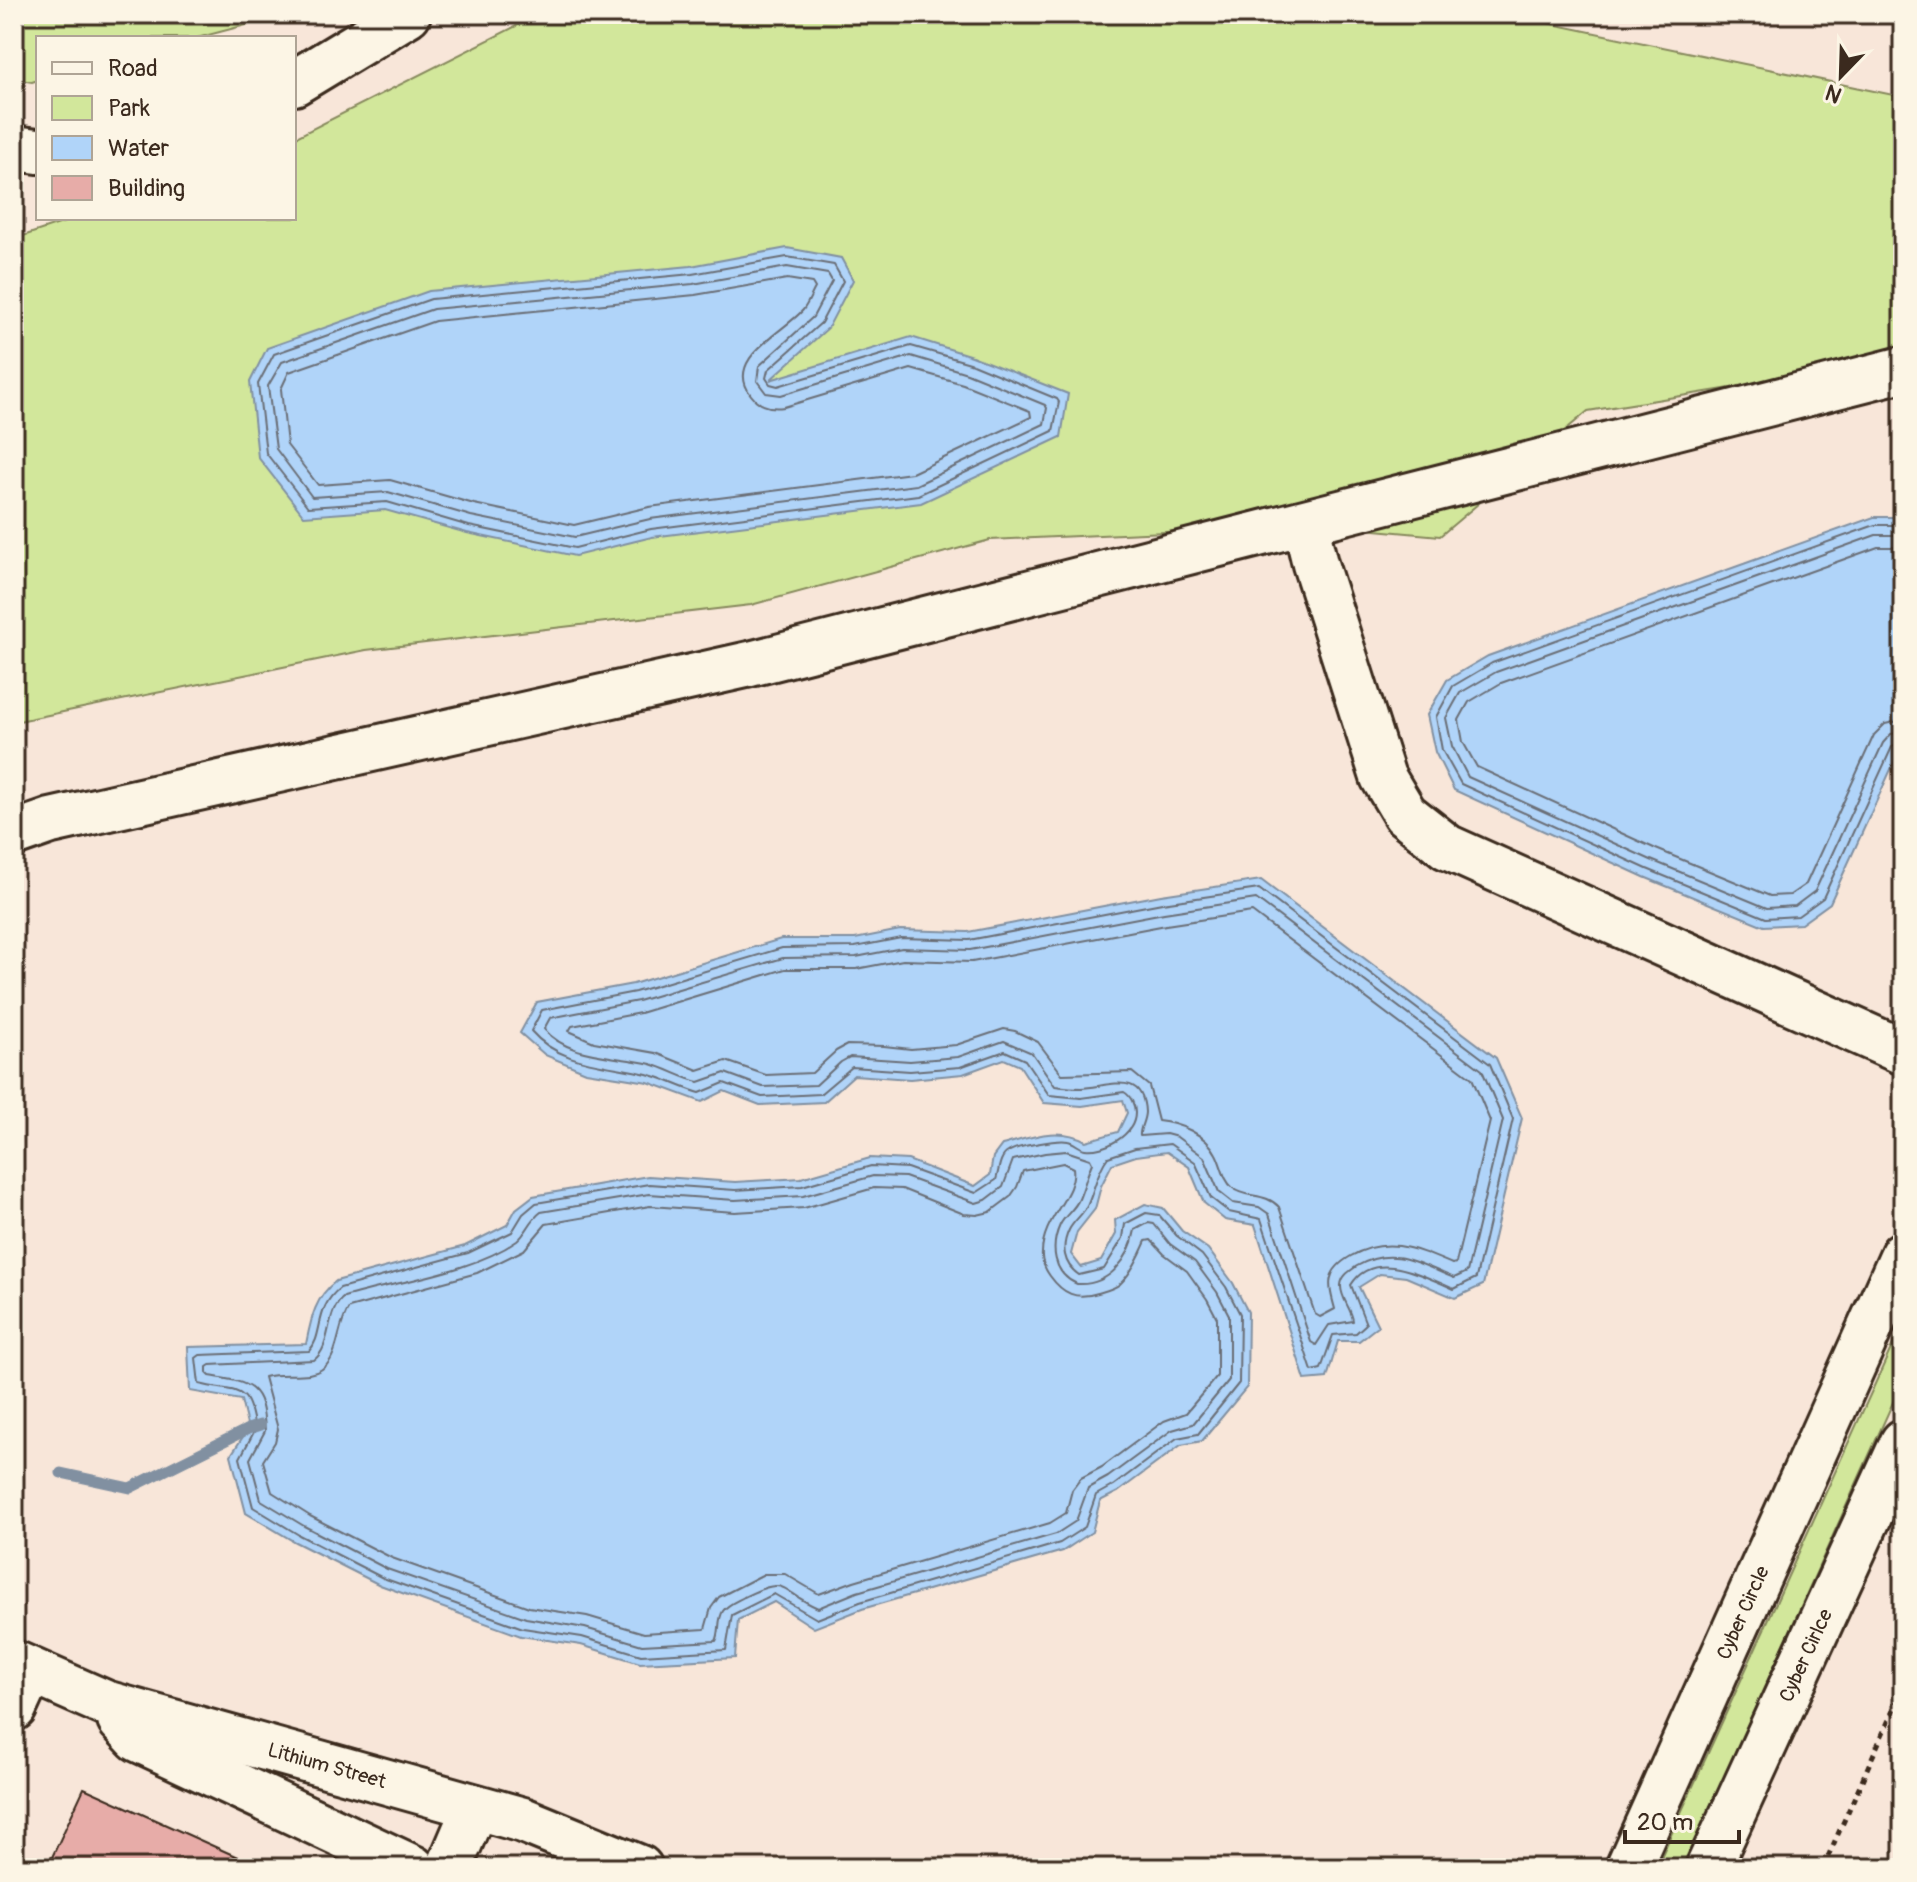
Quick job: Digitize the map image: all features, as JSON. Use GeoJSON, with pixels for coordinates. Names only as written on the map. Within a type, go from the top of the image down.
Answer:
{"type":"FeatureCollection","features":[{"type":"Feature","properties":{"kind":"street"},"geometry":{"type":"LineString","coordinates":[[296,82],[408,14]]}},
{"type":"Feature","properties":{"kind":"street"},"geometry":{"type":"LineString","coordinates":[[14,148],[36,151]]}},
{"type":"Feature","properties":{"kind":"street"},"geometry":{"type":"LineString","coordinates":[[14,834],[51,821],[750,664],[1903,369]]}},
{"type":"Feature","properties":{"kind":"street"},"geometry":{"type":"LineString","coordinates":[[1305,523],[1315,564],[1383,777],[1405,814],[1447,847],[1903,1052]]}},
{"type":"Feature","properties":{"kind":"street","name":"Cyber Circle"},"geometry":{"type":"LineString","coordinates":[[1628,1868],[1903,1254]]}},
{"type":"Feature","properties":{"kind":"street","name":"Cyber Cirlce"},"geometry":{"type":"LineString","coordinates":[[1708,1868],[1903,1442]]}},
{"type":"Feature","properties":{"kind":"street","name":"Lithium Street"},"geometry":{"type":"LineString","coordinates":[[20,1680],[523,1820],[640,1868]]}},
{"type":"Feature","properties":{"kind":"street"},"geometry":{"type":"LineString","coordinates":[[105,1703],[138,1739],[413,1868]]}},
{"type":"Feature","properties":{"kind":"street"},"geometry":{"type":"LineString","coordinates":[[449,1868],[475,1807]]}},
{"type":"Feature","properties":{"kind":"path"},"geometry":{"type":"LineString","coordinates":[[1823,1868],[1903,1688]]}},
{"type":"Feature","properties":{"kind":"green space"},"geometry":{"type":"Polygon","coordinates":[[[14,14],[288,14],[205,36],[36,36],[36,81],[14,79],[14,14]]]}},
{"type":"Feature","properties":{"kind":"green space"},"geometry":{"type":"Polygon","coordinates":[[[540,14],[1504,14],[1903,97],[1903,367],[1774,381],[1588,411],[1440,536],[1320,525],[990,540],[751,605],[366,650],[14,722],[14,239],[71,220],[296,220],[296,137],[540,14]]]}},
{"type":"Feature","properties":{"kind":"green space"},"geometry":{"type":"Polygon","coordinates":[[[1903,1322],[1903,1380],[1683,1868],[1656,1868],[1903,1322]]]}},
{"type":"Feature","properties":{"kind":"water"},"geometry":{"type":"Polygon","coordinates":[[[787,248],[841,258],[853,280],[828,328],[770,380],[911,337],[972,356],[1068,394],[1061,437],[921,503],[652,537],[575,556],[467,533],[385,510],[304,516],[258,457],[250,382],[267,348],[429,291],[691,266],[787,248]]]}},
{"type":"Feature","properties":{"kind":"water"},"geometry":{"type":"Polygon","coordinates":[[[1874,517],[1903,517],[1903,743],[1830,903],[1801,924],[1764,926],[1644,877],[1454,790],[1435,752],[1427,715],[1447,680],[1488,656],[1874,517]]]}},
{"type":"Feature","properties":{"kind":"water"},"geometry":{"type":"Polygon","coordinates":[[[1261,880],[1496,1058],[1522,1118],[1483,1285],[1455,1298],[1406,1277],[1380,1274],[1359,1287],[1378,1326],[1359,1341],[1338,1341],[1327,1378],[1305,1380],[1255,1225],[1225,1220],[1204,1203],[1189,1167],[1167,1152],[1136,1156],[1112,1164],[1101,1186],[1095,1209],[1077,1232],[1071,1254],[1081,1267],[1101,1261],[1116,1234],[1115,1220],[1145,1204],[1163,1208],[1182,1231],[1208,1249],[1233,1283],[1248,1312],[1247,1387],[1202,1441],[1181,1445],[1118,1492],[1100,1501],[1092,1532],[1063,1551],[862,1609],[814,1628],[774,1602],[738,1620],[735,1658],[640,1663],[581,1645],[521,1636],[380,1585],[246,1513],[231,1455],[248,1429],[241,1400],[190,1391],[188,1347],[306,1344],[319,1301],[336,1281],[465,1246],[507,1225],[516,1209],[533,1196],[648,1176],[735,1182],[801,1178],[870,1158],[908,1160],[975,1186],[990,1175],[993,1157],[1002,1145],[1055,1134],[1086,1141],[1118,1132],[1127,1113],[1123,1100],[1082,1106],[1044,1103],[1020,1066],[1004,1059],[963,1074],[910,1079],[854,1075],[824,1102],[760,1105],[724,1091],[702,1102],[648,1082],[586,1072],[545,1055],[520,1033],[537,1002],[633,984],[781,939],[855,939],[900,930],[968,932],[1161,895],[1261,880]]]}},
{"type":"Feature","properties":{"kind":"building"},"geometry":{"type":"Polygon","coordinates":[[[84,1788],[262,1868],[47,1868],[84,1788]]]}},
{"type":"Feature","properties":{"kind":"waterway"},"geometry":{"type":"LineString","coordinates":[[61,1473],[130,1488],[260,1425]]}}]}
